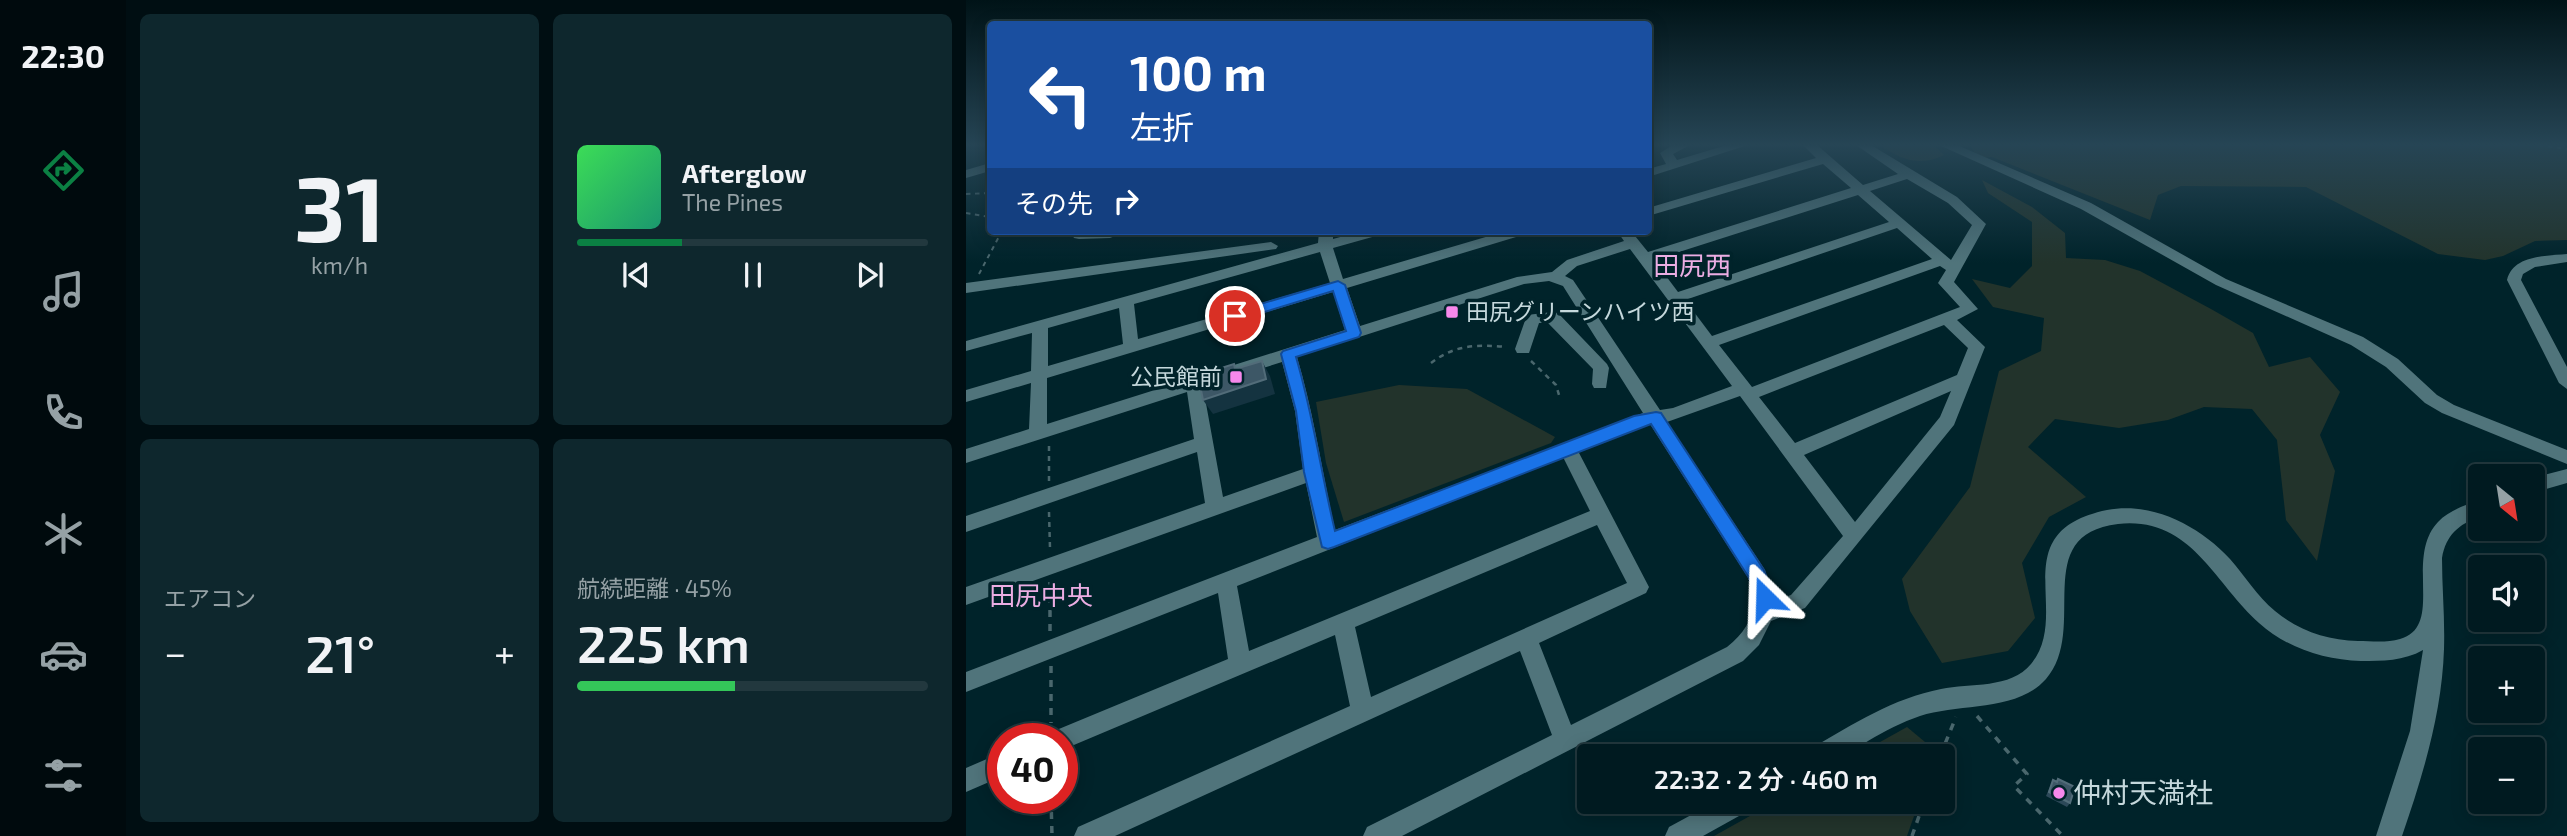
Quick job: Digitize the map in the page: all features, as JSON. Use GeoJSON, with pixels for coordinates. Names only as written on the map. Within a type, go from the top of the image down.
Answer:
{"type":"FeatureCollection","features":[{"type":"Feature","properties":{"kind":"street"},"geometry":{"type":"LineString","coordinates":[[1652,211],[1741,184]]}},
{"type":"Feature","properties":{"kind":"street"},"geometry":{"type":"LineString","coordinates":[[1853,184],[1947,264]]}},
{"type":"Feature","properties":{"kind":"street"},"geometry":{"type":"LineString","coordinates":[[1645,258],[1879,184]]}},
{"type":"Feature","properties":{"kind":"street"},"geometry":{"type":"LineString","coordinates":[[1709,343],[1947,264],[1979,224],[1924,184]]}},
{"type":"Feature","properties":{"kind":"street"},"geometry":{"type":"LineString","coordinates":[[2035,184],[2085,206],[2221,282],[2357,341],[2392,363],[2431,399],[2448,410],[2567,457]]}},
{"type":"Feature","properties":{"kind":"street"},"geometry":{"type":"LineString","coordinates":[[1675,298],[1899,223]]}},
{"type":"Feature","properties":{"kind":"street"},"geometry":{"type":"LineString","coordinates":[[969,288],[1348,235]]}},
{"type":"Feature","properties":{"kind":"street"},"geometry":{"type":"LineString","coordinates":[[966,396],[1507,235]]}},
{"type":"Feature","properties":{"kind":"street"},"geometry":{"type":"LineString","coordinates":[[1555,277],[1572,263],[1629,237],[1856,536]]}},
{"type":"Feature","properties":{"kind":"street"},"geometry":{"type":"LineString","coordinates":[[1325,238],[1354,333]]}},
{"type":"Feature","properties":{"kind":"street"},"geometry":{"type":"LineString","coordinates":[[966,346],[1126,302],[1271,246]]}},
{"type":"Feature","properties":{"kind":"street"},"geometry":{"type":"LineString","coordinates":[[2567,258],[2526,264],[2516,272],[2514,280],[2567,383]]}},
{"type":"Feature","properties":{"kind":"street"},"geometry":{"type":"LineString","coordinates":[[966,682],[1639,420],[1675,414],[1746,391],[1970,309],[1946,283],[1947,264]]}},
{"type":"Feature","properties":{"kind":"street"},"geometry":{"type":"LineString","coordinates":[[966,456],[1044,436],[1194,384],[1522,280],[1540,276],[1555,277],[1570,285],[1758,576],[1765,598],[1764,614],[1752,641],[1735,654],[1376,836]]}},
{"type":"Feature","properties":{"kind":"street"},"geometry":{"type":"LineString","coordinates":[[1126,302],[1131,347]]}},
{"type":"Feature","properties":{"kind":"street"},"geometry":{"type":"LineString","coordinates":[[1523,349],[1533,319],[1552,317],[1603,372]]}},
{"type":"Feature","properties":{"kind":"street"},"geometry":{"type":"LineString","coordinates":[[1764,614],[1798,602],[1856,536],[1948,420],[1977,347],[1947,318]]}},
{"type":"Feature","properties":{"kind":"street"},"geometry":{"type":"LineString","coordinates":[[1040,326],[1039,374],[1044,436]]}},
{"type":"Feature","properties":{"kind":"street"},"geometry":{"type":"LineString","coordinates":[[1288,354],[1304,411],[1313,472],[1328,541]]}},
{"type":"Feature","properties":{"kind":"street"},"geometry":{"type":"LineString","coordinates":[[1792,452],[1964,379]]}},
{"type":"Feature","properties":{"kind":"street"},"geometry":{"type":"LineString","coordinates":[[1194,384],[1215,508]]}},
{"type":"Feature","properties":{"kind":"street"},"geometry":{"type":"LineString","coordinates":[[966,524],[1204,443]]}},
{"type":"Feature","properties":{"kind":"street"},"geometry":{"type":"LineString","coordinates":[[1087,836],[1639,586],[1567,449]]}},
{"type":"Feature","properties":{"kind":"street"},"geometry":{"type":"LineString","coordinates":[[966,596],[1313,472]]}},
{"type":"Feature","properties":{"kind":"street"},"geometry":{"type":"LineString","coordinates":[[2545,481],[2567,476]]}},
{"type":"Feature","properties":{"kind":"street"},"geometry":{"type":"LineString","coordinates":[[2389,836],[2427,719],[2434,668],[2432,560],[2438,535],[2451,522],[2468,514]]}},
{"type":"Feature","properties":{"kind":"street"},"geometry":{"type":"LineString","coordinates":[[1078,725],[1240,665],[1601,515]]}},
{"type":"Feature","properties":{"kind":"street"},"geometry":{"type":"LineString","coordinates":[[1841,744],[1905,708],[1970,702],[2014,688],[2039,671],[2055,641],[2052,576],[2056,557],[2072,534],[2106,518],[2148,518],[2188,535],[2212,554],[2266,617],[2285,631],[2320,646],[2354,651],[2406,648],[2425,636],[2434,615]]}},
{"type":"Feature","properties":{"kind":"street"},"geometry":{"type":"LineString","coordinates":[[1226,581],[1240,665]]}},
{"type":"Feature","properties":{"kind":"street"},"geometry":{"type":"LineString","coordinates":[[1343,623],[1363,711]]}},
{"type":"Feature","properties":{"kind":"street"},"geometry":{"type":"LineString","coordinates":[[1526,638],[1566,741]]}},
{"type":"Feature","properties":{"kind":"street"},"geometry":{"type":"LineString","coordinates":[[966,780],[987,771]]}},
{"type":"Feature","properties":{"kind":"street"},"geometry":{"type":"LineString","coordinates":[[1678,836],[1717,814]]}},
{"type":"Feature","properties":{"kind":"path"},"geometry":{"type":"LineString","coordinates":[[966,194],[987,193]]}},
{"type":"Feature","properties":{"kind":"path"},"geometry":{"type":"LineString","coordinates":[[966,213],[987,216]]}},
{"type":"Feature","properties":{"kind":"path"},"geometry":{"type":"LineString","coordinates":[[969,288],[1000,235]]}},
{"type":"Feature","properties":{"kind":"path"},"geometry":{"type":"LineString","coordinates":[[1115,235],[1139,235]]}},
{"type":"Feature","properties":{"kind":"path"},"geometry":{"type":"LineString","coordinates":[[1431,363],[1448,351],[1469,344],[1523,349],[1532,362],[1556,385],[1559,395]]}},
{"type":"Feature","properties":{"kind":"path"},"geometry":{"type":"LineString","coordinates":[[1044,436],[1049,496],[1051,649],[1056,723]]}},
{"type":"Feature","properties":{"kind":"path"},"geometry":{"type":"LineString","coordinates":[[1944,744],[1949,729],[1970,702],[2027,774],[2014,786],[2063,836]]}},
{"type":"Feature","properties":{"kind":"path"},"geometry":{"type":"LineString","coordinates":[[1052,814],[1052,836]]}},
{"type":"Feature","properties":{"kind":"path"},"geometry":{"type":"LineString","coordinates":[[1912,836],[1920,814]]}},
{"type":"Feature","properties":{"kind":"green space"},"geometry":{"type":"Polygon","coordinates":[[[1984,184],[1989,184],[2032,207],[2065,233],[2066,258],[2105,260],[2140,271],[2253,333],[2269,367],[2310,357],[2340,392],[2320,435],[2335,471],[2317,561],[2286,520],[2277,440],[2252,409],[2204,407],[2168,420],[2119,428],[2055,419],[2028,447],[2086,497],[2049,517],[2022,563],[2035,618],[2008,651],[1942,663],[1910,611],[1902,579],[1970,487],[1999,371],[2041,351],[2044,318],[1993,307],[1972,279],[2010,288],[2032,266],[2032,222],[1988,193],[1984,184]]]}},
{"type":"Feature","properties":{"kind":"green space"},"geometry":{"type":"Polygon","coordinates":[[[2060,184],[2567,184],[2567,240],[2535,241],[2503,256],[2485,260],[2438,254],[2306,187],[2181,186],[2158,195],[2150,220],[2060,184]]]}},
{"type":"Feature","properties":{"kind":"green space"},"geometry":{"type":"Polygon","coordinates":[[[1399,385],[1467,389],[1555,437],[1551,443],[1344,522],[1326,463],[1316,402],[1399,385]]]}},
{"type":"Feature","properties":{"kind":"green space"},"geometry":{"type":"Polygon","coordinates":[[[1907,727],[1927,744],[1877,744],[1907,727]]]}},
{"type":"Feature","properties":{"kind":"green space"},"geometry":{"type":"Polygon","coordinates":[[[1753,814],[1915,814],[1907,836],[1714,836],[1753,814]]]}},
{"type":"Feature","properties":{"kind":"building"},"geometry":{"type":"Polygon","coordinates":[[[1262,361],[1266,379],[1203,400],[1199,380],[1205,373],[1234,364],[1235,369],[1262,361]]]}},
{"type":"Feature","properties":{"kind":"building","name":"仲村天満社"},"geometry":{"type":"Polygon","coordinates":[[[2058,779],[2075,787],[2070,803],[2049,792],[2053,780],[2057,782],[2058,779]]]}},
{"type":"Feature","properties":{"kind":"place","name":"田尻グリーンハイツ西"},"geometry":{"type":"Point","coordinates":[1452,312]}},
{"type":"Feature","properties":{"kind":"place","name":"公民館前"},"geometry":{"type":"Point","coordinates":[1236,377]}},
{"type":"Feature","properties":{"kind":"place","name":"仲村天満社"},"geometry":{"type":"Point","coordinates":[2059,793]}},
{"type":"Feature","properties":{"kind":"district","name":"田尻西"},"geometry":{"type":"Point","coordinates":[1692,266]}},
{"type":"Feature","properties":{"kind":"district","name":"田尻中央"},"geometry":{"type":"Point","coordinates":[1041,596]}},
{"type":"Feature","properties":{"kind":"route"},"geometry":{"type":"LineString","coordinates":[[1235,316],[1338,285],[1354,333],[1288,354],[1304,411],[1313,472],[1328,541],[1639,420],[1656,417],[1758,576],[1765,598]]}}]}
